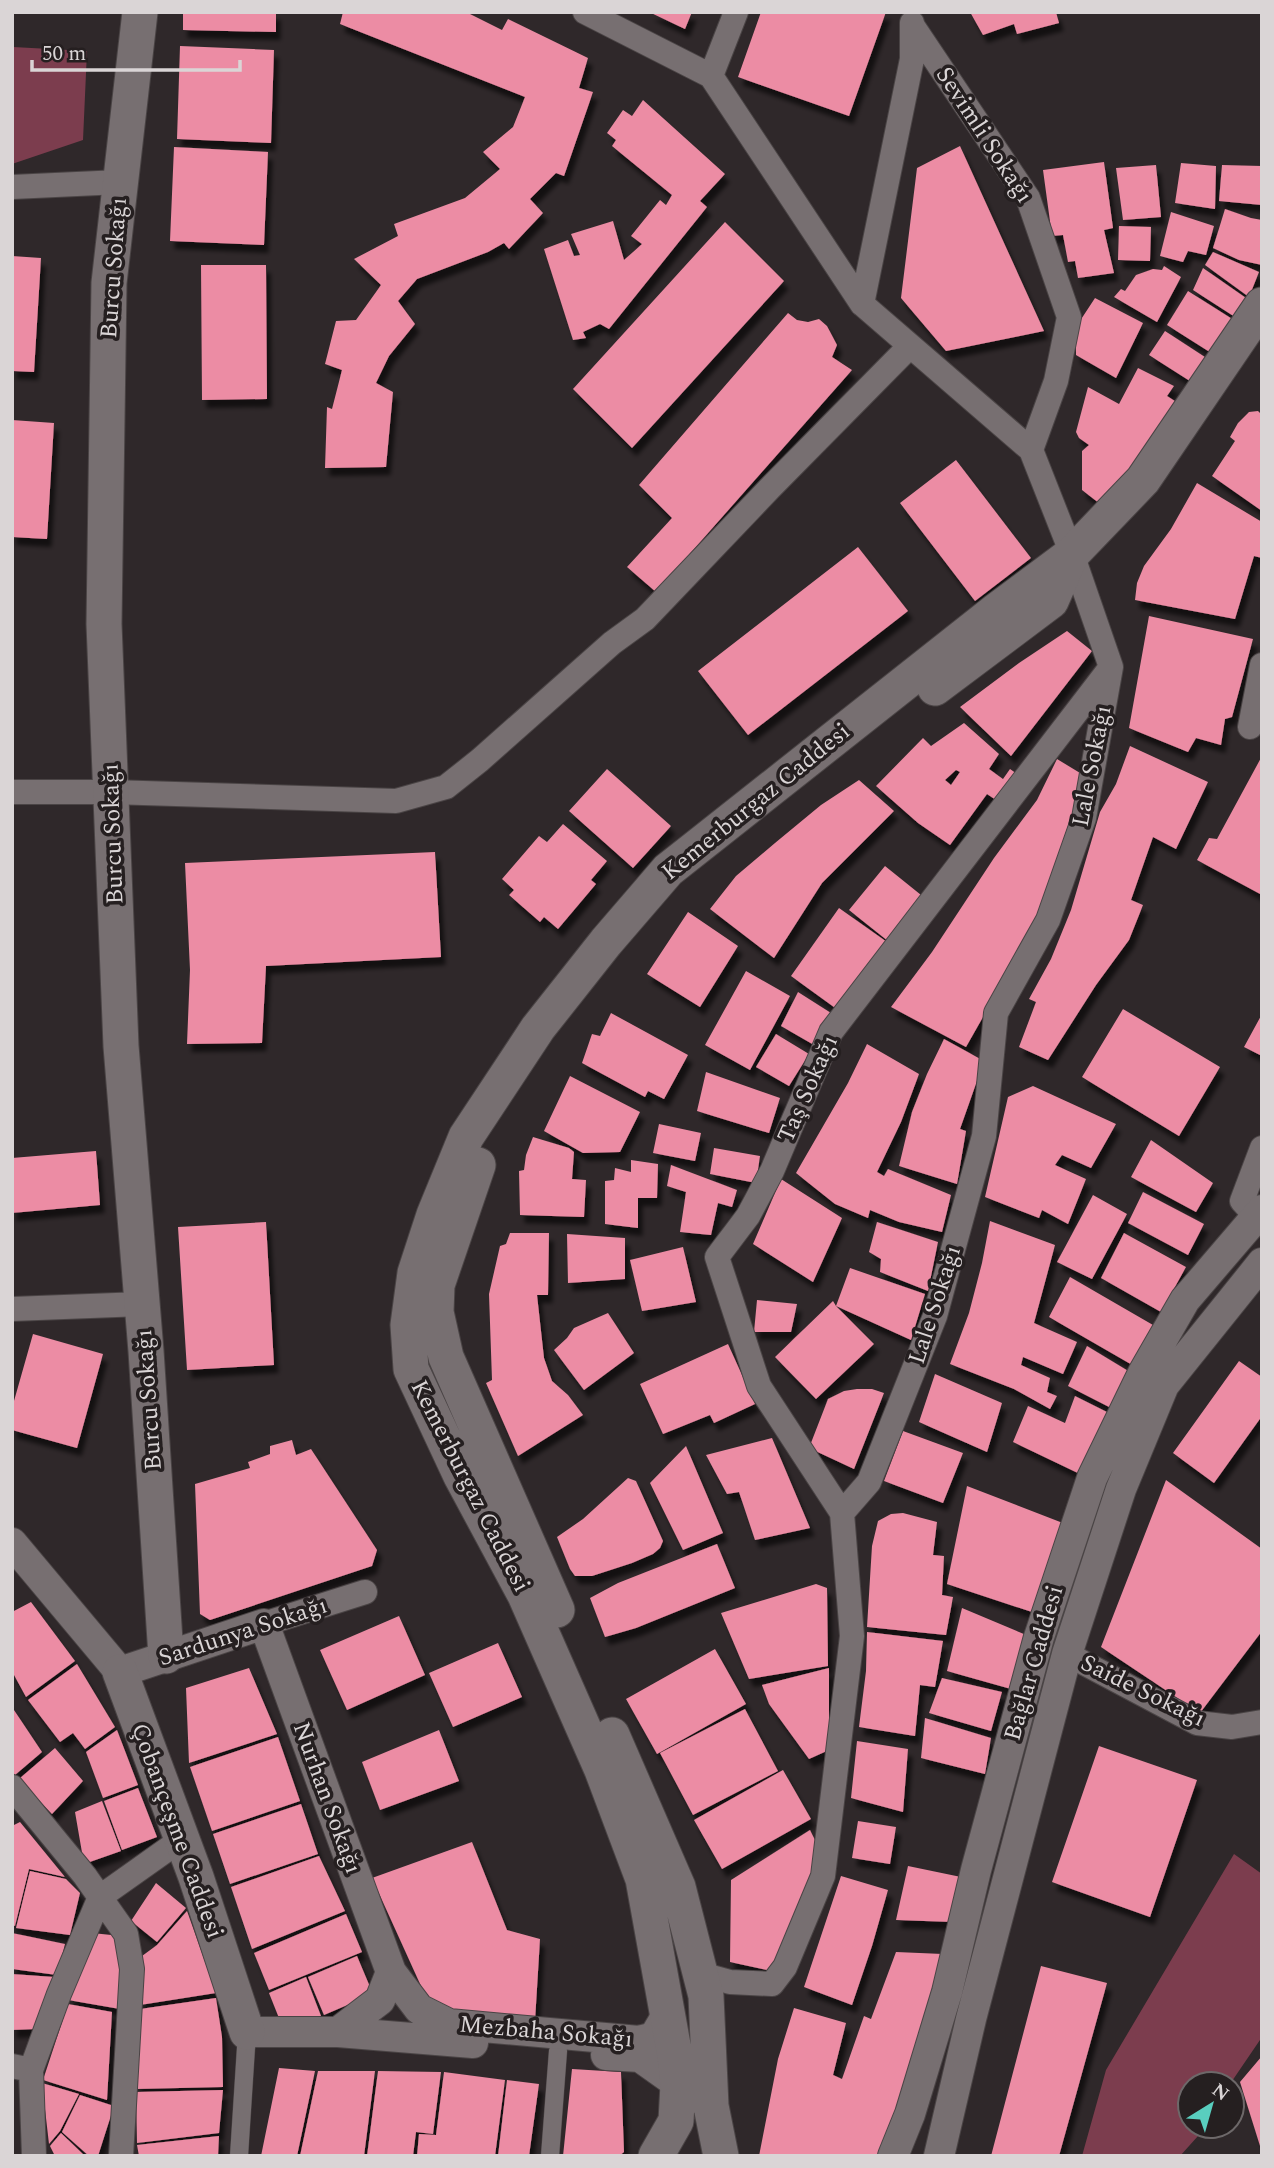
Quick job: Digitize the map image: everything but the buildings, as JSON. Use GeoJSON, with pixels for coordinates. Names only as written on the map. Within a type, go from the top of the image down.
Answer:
{"type":"FeatureCollection","features":[{"type":"Feature","properties":{"kind":"main road","name":"Burcu Sokağı"},"geometry":{"type":"LineString","coordinates":[[140,12],[109,283],[104,624],[121,1046],[166,1656]]}},
{"type":"Feature","properties":{"kind":"main road","name":"Kemerburgaz Caddesi"},"geometry":{"type":"LineString","coordinates":[[656,2156],[676,2121],[668,2048],[642,1879],[602,1770],[525,1595],[461,1476],[411,1369],[408,1325],[415,1273],[434,1215],[466,1137],[538,1028],[606,942],[668,870],[989,616],[1072,554],[1143,480],[1262,304]]}},
{"type":"Feature","properties":{"kind":"main road","name":"Kemerburgaz Caddesi"},"geometry":{"type":"LineString","coordinates":[[721,2156],[711,2106],[706,1996],[678,1887],[446,1357],[436,1312],[437,1285],[486,1145],[524,1084],[574,1015],[658,912],[690,881],[950,676],[1051,601],[1072,554]]}},
{"type":"Feature","properties":{"kind":"main road","name":"Çobançeşme Caddesi"},"geometry":{"type":"LineString","coordinates":[[120,1672],[182,1839],[247,2032]]}},
{"type":"Feature","properties":{"kind":"main road"},"geometry":{"type":"LineString","coordinates":[[668,2048],[711,2106]]}},
{"type":"Feature","properties":{"kind":"street"},"geometry":{"type":"LineString","coordinates":[[585,12],[711,76],[862,304],[1031,450],[1072,554]]}},
{"type":"Feature","properties":{"kind":"street"},"geometry":{"type":"LineString","coordinates":[[711,76],[736,12]]}},
{"type":"Feature","properties":{"kind":"street"},"geometry":{"type":"LineString","coordinates":[[862,304],[912,59],[912,19]]}},
{"type":"Feature","properties":{"kind":"street","name":"Sevimli Sokağı"},"geometry":{"type":"LineString","coordinates":[[912,19],[1028,198],[1069,317],[1056,381],[1031,450]]}},
{"type":"Feature","properties":{"kind":"street"},"geometry":{"type":"LineString","coordinates":[[12,187],[120,182]]}},
{"type":"Feature","properties":{"kind":"street"},"geometry":{"type":"LineString","coordinates":[[12,792],[111,792],[396,801],[446,787],[612,643],[645,620],[910,345]]}},
{"type":"Feature","properties":{"kind":"street","name":"Lale Sokağı"},"geometry":{"type":"LineString","coordinates":[[842,1513],[869,1482],[935,1316],[984,1136],[996,1013],[1048,920],[1084,818],[1111,667],[1072,554]]}},
{"type":"Feature","properties":{"kind":"street"},"geometry":{"type":"LineString","coordinates":[[1250,727],[1262,665]]}},
{"type":"Feature","properties":{"kind":"street","name":"Taş Sokağı"},"geometry":{"type":"LineString","coordinates":[[842,1513],[759,1386],[717,1257],[748,1216],[772,1171],[831,1032],[1111,667]]}},
{"type":"Feature","properties":{"kind":"street"},"geometry":{"type":"LineString","coordinates":[[1259,1217],[1242,1201],[1262,1148]]}},
{"type":"Feature","properties":{"kind":"street","name":"Bağlar Caddesi"},"geometry":{"type":"LineString","coordinates":[[893,2156],[910,2114],[947,1992],[976,1870],[1039,1637],[1092,1478],[1143,1373],[1185,1300],[1259,1217]]}},
{"type":"Feature","properties":{"kind":"street","name":"Bağlar Caddesi"},"geometry":{"type":"LineString","coordinates":[[939,2156],[971,2019],[1067,1654],[1121,1489],[1164,1385],[1262,1263]]}},
{"type":"Feature","properties":{"kind":"street"},"geometry":{"type":"LineString","coordinates":[[12,1309],[142,1304]]}},
{"type":"Feature","properties":{"kind":"street"},"geometry":{"type":"LineString","coordinates":[[701,1973],[730,1982],[772,1984],[785,1967],[822,1876],[852,1636],[842,1513]]}},
{"type":"Feature","properties":{"kind":"street","name":"Çobançeşme Caddesi"},"geometry":{"type":"LineString","coordinates":[[12,1544],[120,1672]]}},
{"type":"Feature","properties":{"kind":"street","name":"Sardunya Sokağı"},"geometry":{"type":"LineString","coordinates":[[120,1672],[365,1592]]}},
{"type":"Feature","properties":{"kind":"street","name":"Nurhan Sokağı"},"geometry":{"type":"LineString","coordinates":[[264,1624],[391,1972]]}},
{"type":"Feature","properties":{"kind":"street","name":"Saide Sokağı"},"geometry":{"type":"LineString","coordinates":[[1067,1654],[1197,1723],[1232,1727],[1262,1723]]}},
{"type":"Feature","properties":{"kind":"street"},"geometry":{"type":"LineString","coordinates":[[12,1787],[100,1897],[126,1934],[132,1969],[121,2156]]}},
{"type":"Feature","properties":{"kind":"street"},"geometry":{"type":"LineString","coordinates":[[34,2156],[22,2068],[60,1994],[100,1897],[182,1839]]}},
{"type":"Feature","properties":{"kind":"street"},"geometry":{"type":"LineString","coordinates":[[338,2032],[380,2000],[391,1972]]}},
{"type":"Feature","properties":{"kind":"street","name":"Mezbaha Sokağı"},"geometry":{"type":"LineString","coordinates":[[391,1972],[419,2009],[449,2024],[639,2041],[668,2048]]}},
{"type":"Feature","properties":{"kind":"street","name":"Mezbaha Sokağı"},"geometry":{"type":"LineString","coordinates":[[247,2032],[338,2032],[640,2057],[668,2048]]}},
{"type":"Feature","properties":{"kind":"street","name":"Çobançeşme Caddesi"},"geometry":{"type":"LineString","coordinates":[[239,2156],[247,2032]]}},
{"type":"Feature","properties":{"kind":"street"},"geometry":{"type":"LineString","coordinates":[[550,2156],[558,2050]]}},
{"type":"Feature","properties":{"kind":"shaded area"},"geometry":{"type":"Polygon","coordinates":[[[13,47],[87,51],[83,140],[12,164],[13,47]]]}},
{"type":"Feature","properties":{"kind":"shaded area"},"geometry":{"type":"Polygon","coordinates":[[[1234,1854],[1262,1874],[1262,2037],[1240,2070],[1176,2070],[1176,2140],[1194,2140],[1180,2156],[1082,2156],[1106,2070],[1234,1854]]]}}]}
